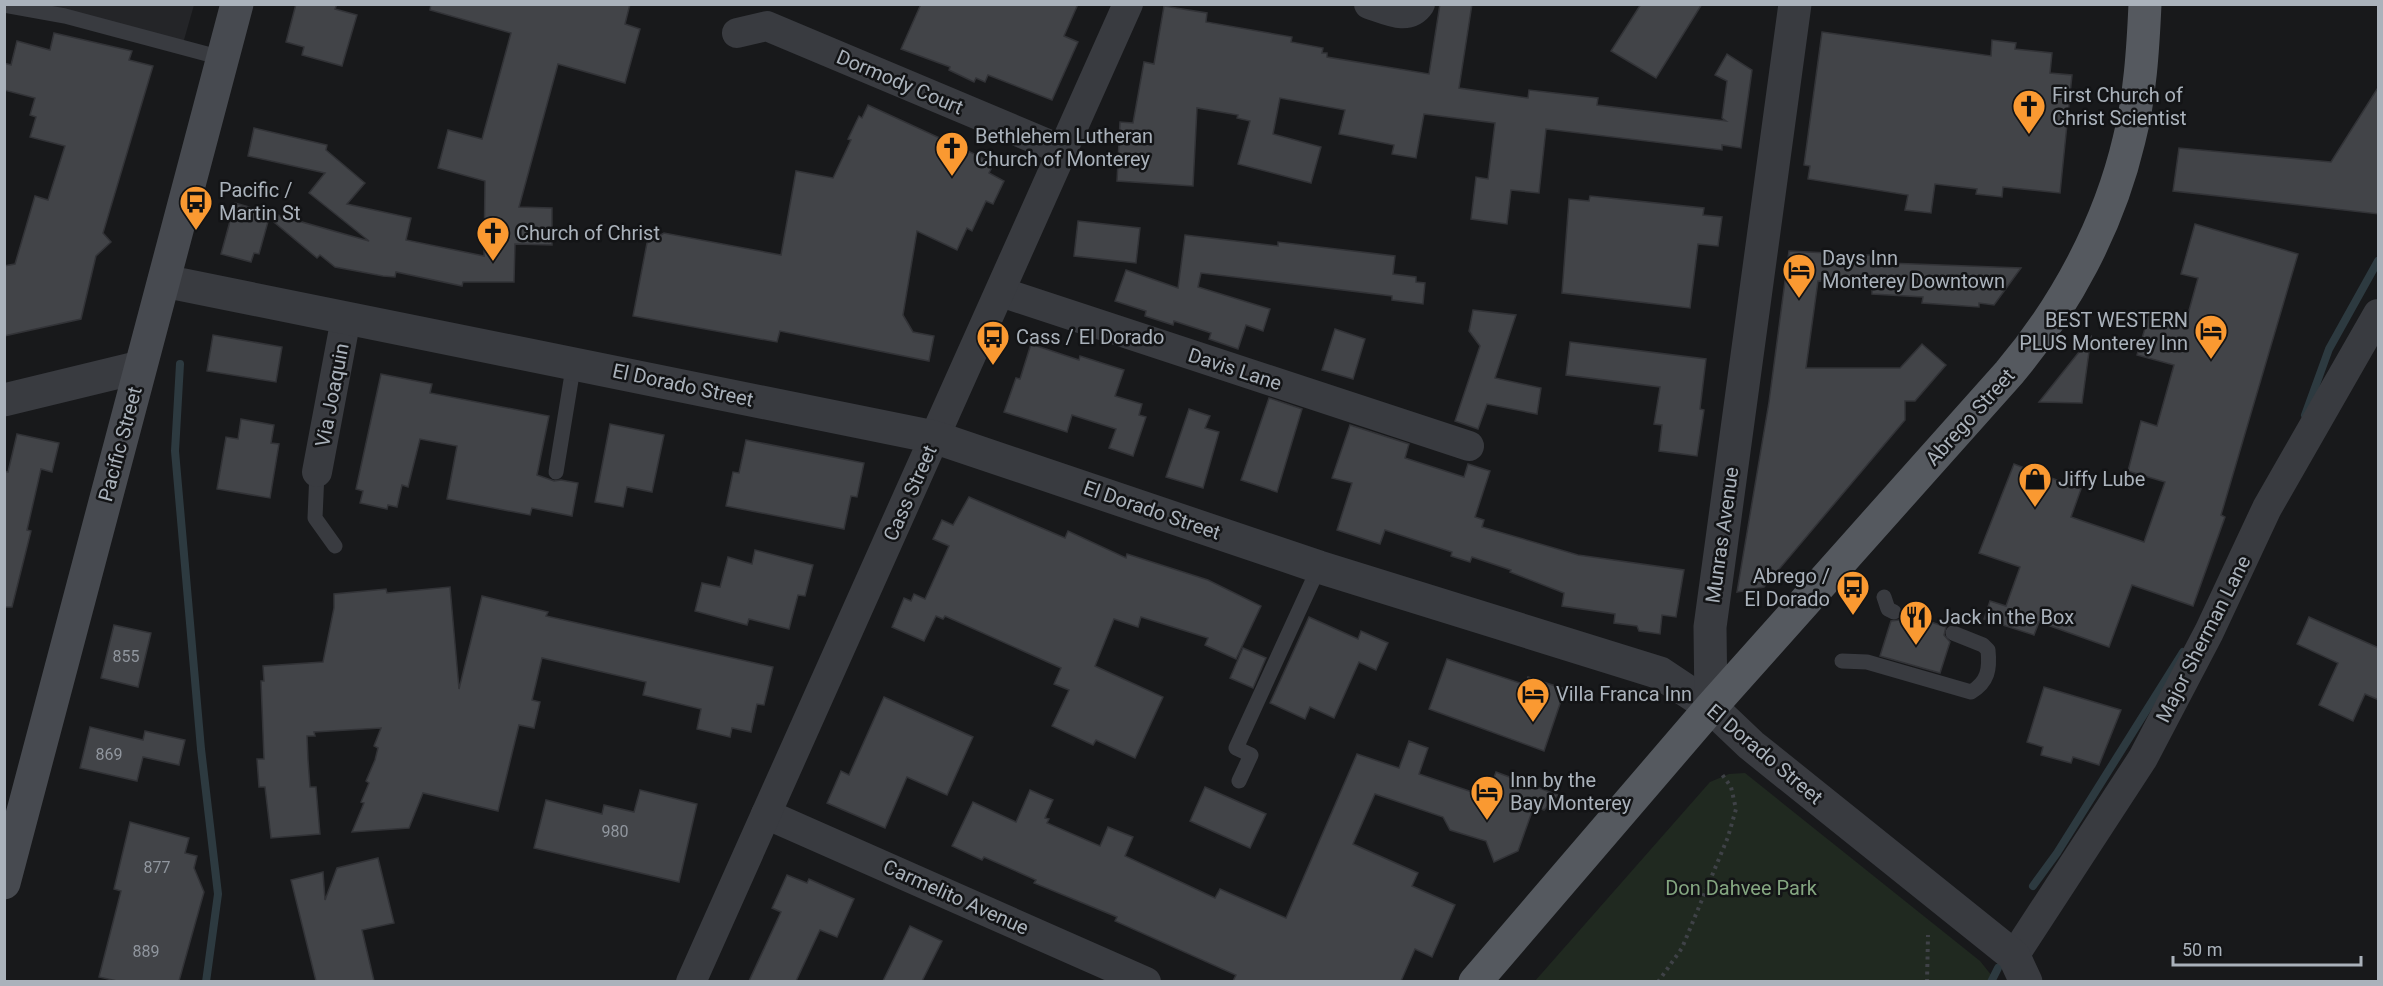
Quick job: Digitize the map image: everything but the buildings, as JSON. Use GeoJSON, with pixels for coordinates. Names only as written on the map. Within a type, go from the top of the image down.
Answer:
{"type":"FeatureCollection","features":[{"type":"Feature","properties":{"kind":"main road","name":"Pacific Street"},"geometry":{"type":"LineString","coordinates":[[4,883],[11,831],[164,281],[237,4]]}},
{"type":"Feature","properties":{"kind":"main road","name":"Abrego Street"},"geometry":{"type":"LineString","coordinates":[[1711,707],[2009,373],[2049,323],[2105,216],[2129,140],[2142,49],[2145,4]]}},
{"type":"Feature","properties":{"kind":"main road"},"geometry":{"type":"LineString","coordinates":[[1475,981],[1711,707]]}},
{"type":"Feature","properties":{"kind":"street","name":"Cass Street"},"geometry":{"type":"LineString","coordinates":[[691,981],[1128,4]]}},
{"type":"Feature","properties":{"kind":"street"},"geometry":{"type":"LineString","coordinates":[[1369,4],[1407,15],[1414,12],[1420,4]]}},
{"type":"Feature","properties":{"kind":"street","name":"Munras Avenue"},"geometry":{"type":"LineString","coordinates":[[1711,707],[1710,627],[1795,4]]}},
{"type":"Feature","properties":{"kind":"street","name":"Dormody Court"},"geometry":{"type":"LineString","coordinates":[[738,33],[767,26],[1062,150]]}},
{"type":"Feature","properties":{"kind":"street","name":"El Dorado Street"},"geometry":{"type":"LineString","coordinates":[[164,281],[574,362],[934,437],[1319,567],[1660,673],[1711,707],[1751,745],[2020,968]]}},
{"type":"Feature","properties":{"kind":"street","name":"Davis Lane"},"geometry":{"type":"LineString","coordinates":[[1001,292],[1469,446]]}},
{"type":"Feature","properties":{"kind":"street","name":"Major Sherman Lane"},"geometry":{"type":"LineString","coordinates":[[2020,968],[2143,758],[2209,632],[2267,508],[2379,314]]}},
{"type":"Feature","properties":{"kind":"street","name":"Via Joaquin"},"geometry":{"type":"LineString","coordinates":[[317,471],[346,318]]}},
{"type":"Feature","properties":{"kind":"street"},"geometry":{"type":"LineString","coordinates":[[4,400],[140,367]]}},
{"type":"Feature","properties":{"kind":"street","name":"Carmelito Avenue"},"geometry":{"type":"LineString","coordinates":[[766,814],[1146,981]]}},
{"type":"Feature","properties":{"kind":"lane"},"geometry":{"type":"LineString","coordinates":[[50,4],[65,16]]}},
{"type":"Feature","properties":{"kind":"lane"},"geometry":{"type":"LineString","coordinates":[[4,5],[65,16],[222,57]]}},
{"type":"Feature","properties":{"kind":"lane"},"geometry":{"type":"LineString","coordinates":[[556,471],[574,362]]}},
{"type":"Feature","properties":{"kind":"lane"},"geometry":{"type":"LineString","coordinates":[[317,471],[315,518],[335,546]]}},
{"type":"Feature","properties":{"kind":"lane"},"geometry":{"type":"LineString","coordinates":[[1239,781],[1251,755],[1236,748],[1319,567]]}},
{"type":"Feature","properties":{"kind":"lane"},"geometry":{"type":"LineString","coordinates":[[1884,597],[1888,609],[1894,612]]}},
{"type":"Feature","properties":{"kind":"lane"},"geometry":{"type":"LineString","coordinates":[[1842,661],[1867,662],[1971,693],[1981,686],[1987,677],[1988,650],[1983,645],[1953,633]]}},
{"type":"Feature","properties":{"kind":"path"},"geometry":{"type":"LineString","coordinates":[[1658,981],[1670,968],[1682,948],[1728,837],[1736,809],[1731,787],[1722,773]]}},
{"type":"Feature","properties":{"kind":"path"},"geometry":{"type":"LineString","coordinates":[[1927,981],[1928,935]]}},
{"type":"Feature","properties":{"kind":"shaded area"},"geometry":{"type":"Polygon","coordinates":[[[4,5],[194,5],[184,40],[186,48],[4,5]]]}},
{"type":"Feature","properties":{"kind":"green space","name":"Don Dahvee Park"},"geometry":{"type":"Polygon","coordinates":[[[1745,773],[1980,961],[1996,981],[1535,981],[1710,782],[1729,774],[1745,773]]]}},
{"type":"Feature","properties":{"kind":"waterway"},"geometry":{"type":"LineString","coordinates":[[2305,415],[2329,349],[2378,261]]}},
{"type":"Feature","properties":{"kind":"waterway"},"geometry":{"type":"LineString","coordinates":[[180,364],[175,451],[201,749],[218,894],[206,982]]}},
{"type":"Feature","properties":{"kind":"waterway"},"geometry":{"type":"LineString","coordinates":[[2033,886],[2057,853],[2183,652]]}},
{"type":"Feature","properties":{"kind":"waterway"},"geometry":{"type":"LineString","coordinates":[[1991,982],[1998,968]]}},
{"type":"Feature","properties":{"kind":"place","name":"First Church of Christ Scientist"},"geometry":{"type":"Point","coordinates":[2029,135]}},
{"type":"Feature","properties":{"kind":"place","name":"Bethlehem Lutheran Church of Monterey"},"geometry":{"type":"Point","coordinates":[952,177]}},
{"type":"Feature","properties":{"kind":"place","name":"Pacific / Martin St"},"geometry":{"type":"Point","coordinates":[196,231]}},
{"type":"Feature","properties":{"kind":"place","name":"Church of Christ"},"geometry":{"type":"Point","coordinates":[493,262]}},
{"type":"Feature","properties":{"kind":"place","name":"Days Inn Monterey Downtown"},"geometry":{"type":"Point","coordinates":[1799,299]}},
{"type":"Feature","properties":{"kind":"place","name":"BEST WESTERN PLUS Monterey Inn"},"geometry":{"type":"Point","coordinates":[2211,360]}},
{"type":"Feature","properties":{"kind":"place","name":"Cass / El Dorado"},"geometry":{"type":"Point","coordinates":[993,366]}},
{"type":"Feature","properties":{"kind":"place","name":"Jiffy Lube"},"geometry":{"type":"Point","coordinates":[2035,508]}},
{"type":"Feature","properties":{"kind":"place","name":"Abrego / El Dorado"},"geometry":{"type":"Point","coordinates":[1853,616]}},
{"type":"Feature","properties":{"kind":"place","name":"Jack in the Box"},"geometry":{"type":"Point","coordinates":[1916,646]}},
{"type":"Feature","properties":{"kind":"place","name":"Villa Franca Inn"},"geometry":{"type":"Point","coordinates":[1533,723]}},
{"type":"Feature","properties":{"kind":"place","name":"Inn by the Bay Monterey"},"geometry":{"type":"Point","coordinates":[1487,821]}}]}
